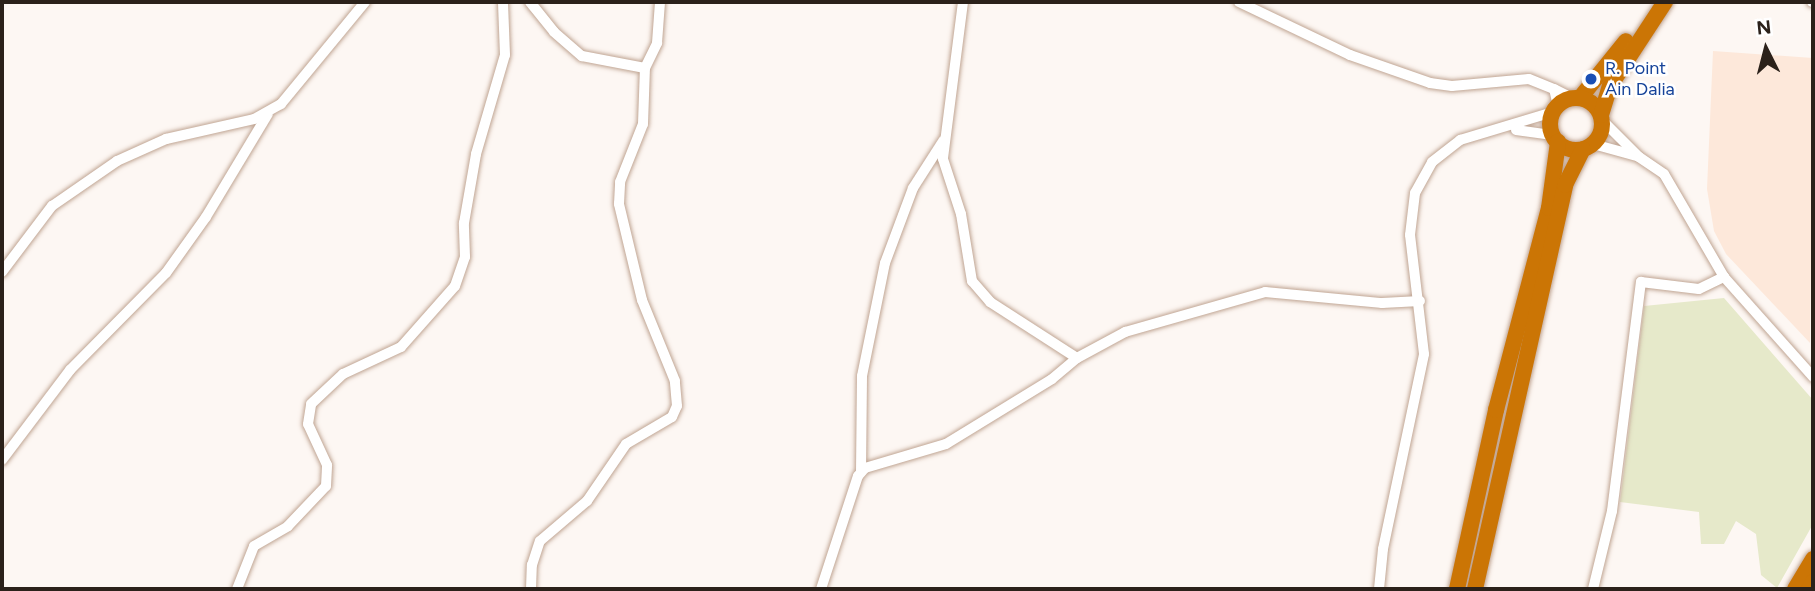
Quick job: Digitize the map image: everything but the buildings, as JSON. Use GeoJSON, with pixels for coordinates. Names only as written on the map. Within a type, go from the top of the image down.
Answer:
{"type":"FeatureCollection","features":[{"type":"Feature","properties":{"kind":"highway"},"geometry":{"type":"LineString","coordinates":[[1457,589],[1496,410],[1549,208],[1555,139],[1566,104],[1600,78],[1653,2]]}},
{"type":"Feature","properties":{"kind":"highway"},"geometry":{"type":"LineString","coordinates":[[1475,589],[1565,185],[1588,146],[1600,134],[1610,86],[1665,2]]}},
{"type":"Feature","properties":{"kind":"highway"},"geometry":{"type":"LineString","coordinates":[[1566,104],[1602,117]]}},
{"type":"Feature","properties":{"kind":"highway"},"geometry":{"type":"LineString","coordinates":[[1555,139],[1588,146]]}},
{"type":"Feature","properties":{"kind":"highway"},"geometry":{"type":"LineString","coordinates":[[1796,589],[1813,559]]}},
{"type":"Feature","properties":{"kind":"highway"},"geometry":{"type":"LineString","coordinates":[[1809,589],[1813,582]]}},
{"type":"Feature","properties":{"kind":"street"},"geometry":{"type":"LineString","coordinates":[[2,460],[41,414],[70,370],[166,273],[206,218],[268,114],[302,82],[365,2]]}},
{"type":"Feature","properties":{"kind":"street"},"geometry":{"type":"LineString","coordinates":[[237,589],[254,546],[288,526],[326,486],[327,465],[308,424],[311,404],[343,374],[401,347],[455,286],[465,257],[464,223],[476,154],[505,55],[503,2]]}},
{"type":"Feature","properties":{"kind":"street"},"geometry":{"type":"LineString","coordinates":[[530,2],[554,32],[582,56],[645,68]]}},
{"type":"Feature","properties":{"kind":"street"},"geometry":{"type":"LineString","coordinates":[[531,589],[532,565],[540,541],[587,501],[626,444],[672,416],[677,406],[675,381],[642,300],[619,204],[620,181],[643,124],[645,68],[655,54],[660,2]]}},
{"type":"Feature","properties":{"kind":"street"},"geometry":{"type":"LineString","coordinates":[[963,2],[943,159],[961,214],[976,288],[1009,316],[1077,358]]}},
{"type":"Feature","properties":{"kind":"street"},"geometry":{"type":"LineString","coordinates":[[1239,2],[1350,55],[1430,83],[1452,86],[1529,79],[1554,89],[1566,104],[1503,129],[1473,134],[1449,146],[1420,180],[1409,224],[1420,302],[1422,370],[1383,549],[1379,589]]}},
{"type":"Feature","properties":{"kind":"street"},"geometry":{"type":"LineString","coordinates":[[2,272],[52,206],[117,161],[166,139],[268,114]]}},
{"type":"Feature","properties":{"kind":"street"},"geometry":{"type":"LineString","coordinates":[[1602,117],[1639,157],[1664,174],[1676,189],[1724,277],[1813,377]]}},
{"type":"Feature","properties":{"kind":"street"},"geometry":{"type":"LineString","coordinates":[[1503,129],[1555,139]]}},
{"type":"Feature","properties":{"kind":"street"},"geometry":{"type":"LineString","coordinates":[[821,589],[860,472],[862,376],[885,262],[913,188],[944,139]]}},
{"type":"Feature","properties":{"kind":"street"},"geometry":{"type":"LineString","coordinates":[[1588,146],[1639,157]]}},
{"type":"Feature","properties":{"kind":"street"},"geometry":{"type":"LineString","coordinates":[[1593,589],[1612,511],[1641,282],[1699,289],[1724,277]]}},
{"type":"Feature","properties":{"kind":"street"},"geometry":{"type":"LineString","coordinates":[[860,472],[880,462],[946,444],[1052,379],[1077,358],[1145,325],[1265,292],[1382,303],[1420,302]]}},
{"type":"Feature","properties":{"kind":"shaded area"},"geometry":{"type":"Polygon","coordinates":[[[1713,51],[1813,58],[1810,343],[1726,254],[1714,231],[1707,189],[1713,51]]]}},
{"type":"Feature","properties":{"kind":"green space"},"geometry":{"type":"Polygon","coordinates":[[[1724,298],[1813,400],[1813,524],[1777,588],[1761,575],[1756,534],[1736,521],[1724,544],[1701,544],[1699,512],[1620,502],[1644,306],[1724,298]]]}},
{"type":"Feature","properties":{"kind":"place","name":"R. Point Ain Dalia"},"geometry":{"type":"Point","coordinates":[1591,79]}}]}
